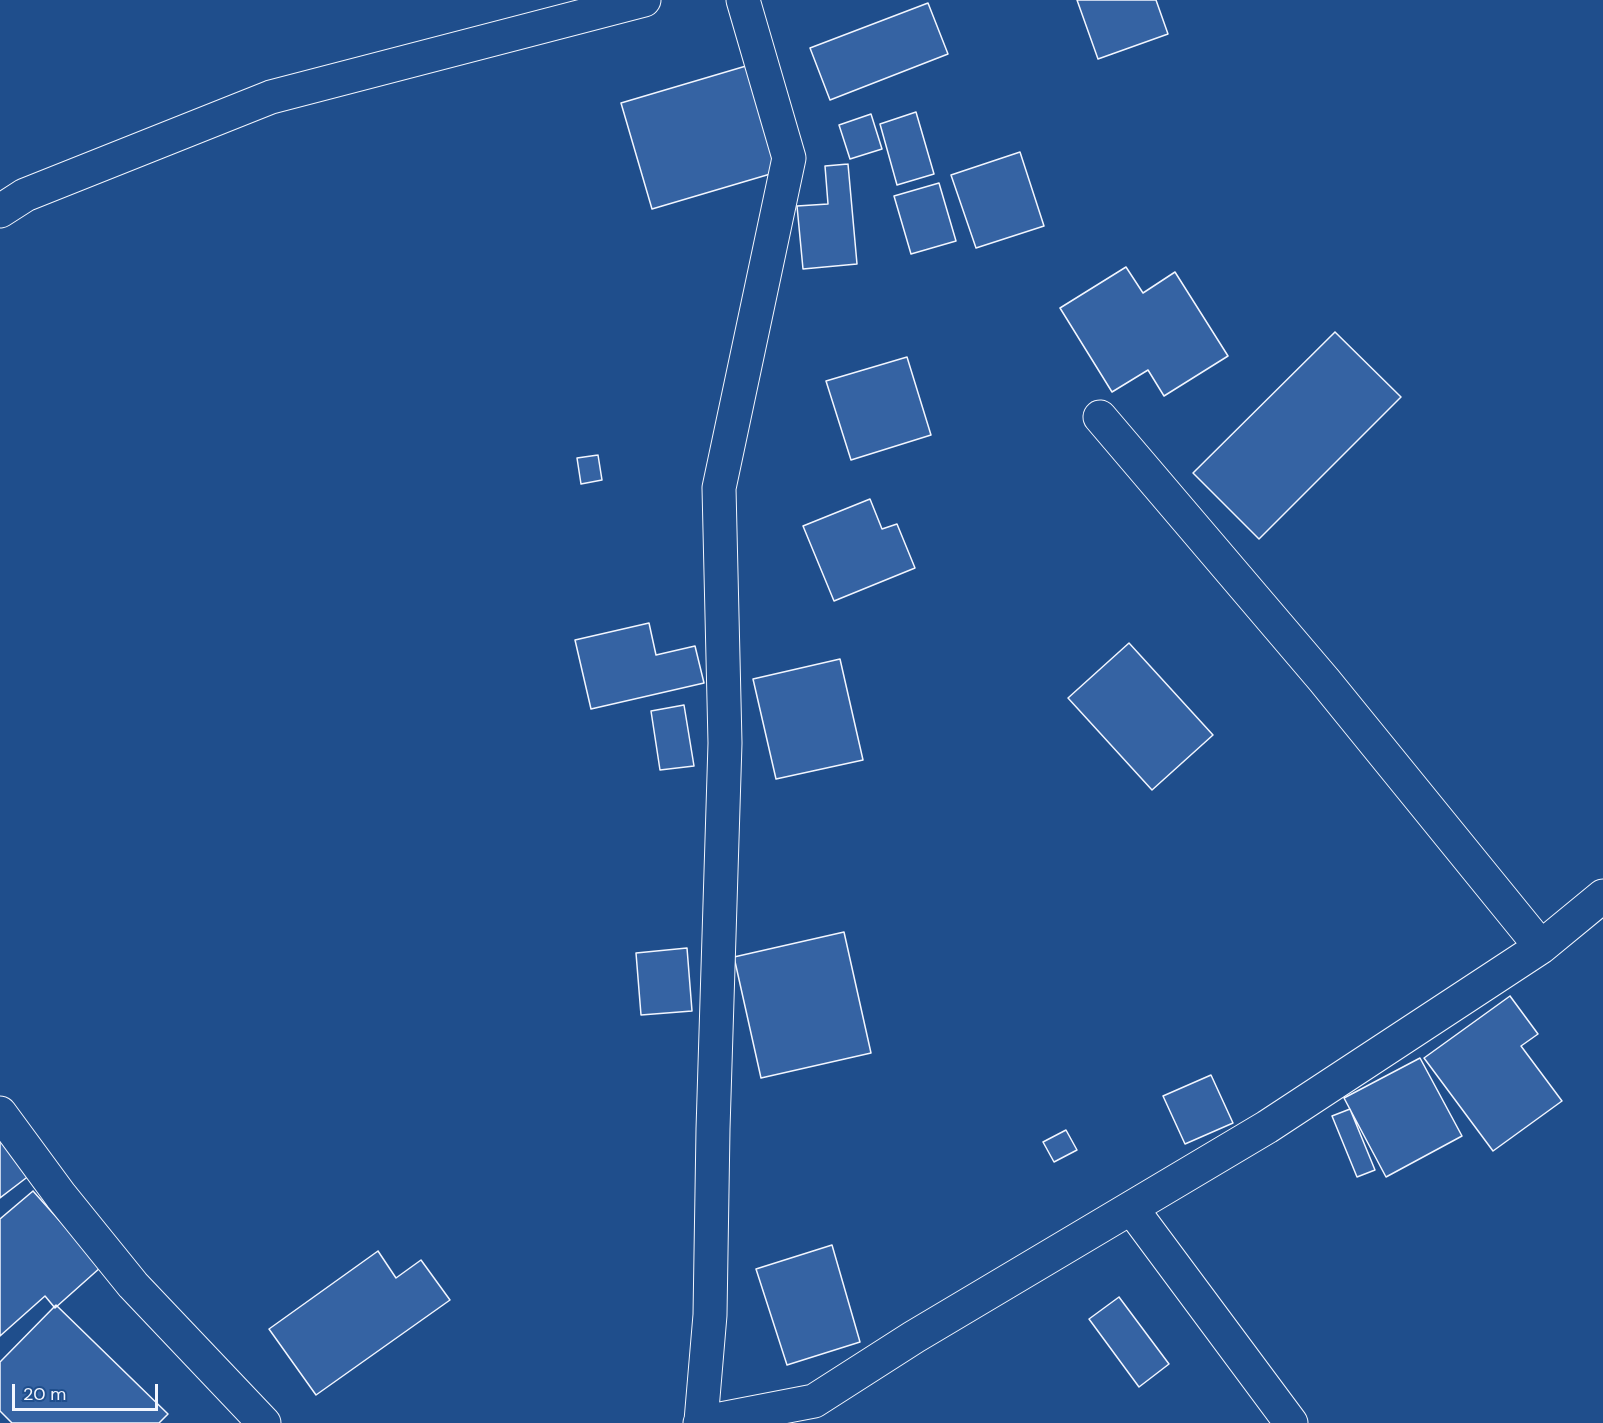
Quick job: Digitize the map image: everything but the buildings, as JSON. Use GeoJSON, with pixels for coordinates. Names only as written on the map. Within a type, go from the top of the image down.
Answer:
{"type":"FeatureCollection","features":[{"type":"Feature","properties":{"kind":"street"},"geometry":{"type":"LineString","coordinates":[[0,211],[25,195],[271,97],[644,0]]}},
{"type":"Feature","properties":{"kind":"street"},"geometry":{"type":"LineString","coordinates":[[742,0],[789,158],[719,488],[725,743],[712,1129],[710,1315],[700,1422],[814,1401],[914,1337],[1267,1127],[1541,947],[1603,896]]}},
{"type":"Feature","properties":{"kind":"street"},"geometry":{"type":"LineString","coordinates":[[1100,417],[1324,680],[1541,947]]}},
{"type":"Feature","properties":{"kind":"street"},"geometry":{"type":"LineString","coordinates":[[0,1113],[61,1196],[133,1285],[264,1423]]}},
{"type":"Feature","properties":{"kind":"street"},"geometry":{"type":"LineString","coordinates":[[1132,1209],[1291,1423]]}}]}
